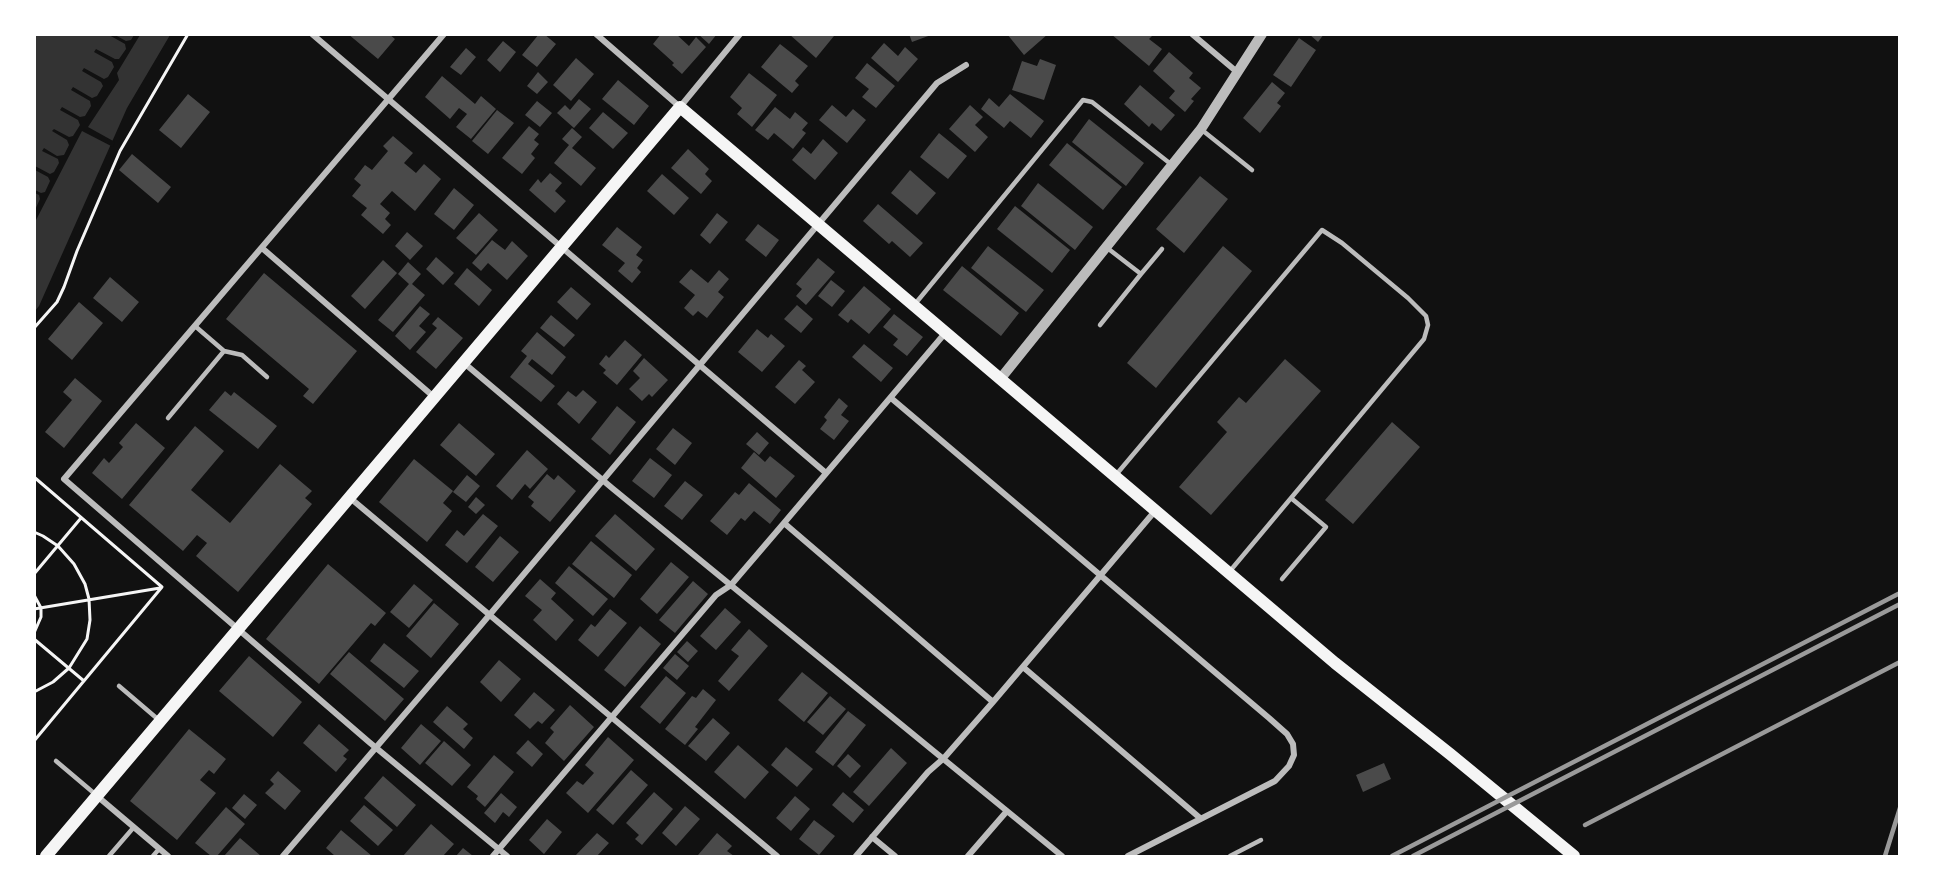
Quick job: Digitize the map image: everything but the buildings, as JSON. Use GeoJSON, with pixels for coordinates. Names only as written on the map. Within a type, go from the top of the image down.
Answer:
{"type":"FeatureCollection","features":[{"type":"Feature","properties":{"kind":"main road"},"geometry":{"type":"LineString","coordinates":[[46,856],[680,106],[1001,378],[1155,512],[1335,663],[1574,856]]}},
{"type":"Feature","properties":{"kind":"street"},"geometry":{"type":"LineString","coordinates":[[312,34],[826,473]]}},
{"type":"Feature","properties":{"kind":"street"},"geometry":{"type":"LineString","coordinates":[[444,34],[64,479],[376,748],[507,856]]}},
{"type":"Feature","properties":{"kind":"street"},"geometry":{"type":"LineString","coordinates":[[596,34],[680,106],[740,34]]}},
{"type":"Feature","properties":{"kind":"street"},"geometry":{"type":"LineString","coordinates":[[1192,34],[1237,72]]}},
{"type":"Feature","properties":{"kind":"street"},"geometry":{"type":"LineString","coordinates":[[1001,378],[1201,129],[1262,34]]}},
{"type":"Feature","properties":{"kind":"street"},"geometry":{"type":"LineString","coordinates":[[283,856],[937,83],[966,65]]}},
{"type":"Feature","properties":{"kind":"street"},"geometry":{"type":"LineString","coordinates":[[262,248],[435,397]]}},
{"type":"Feature","properties":{"kind":"street"},"geometry":{"type":"LineString","coordinates":[[493,856],[716,595],[731,585],[946,332]]}},
{"type":"Feature","properties":{"kind":"street"},"geometry":{"type":"LineString","coordinates":[[464,363],[1062,856]]}},
{"type":"Feature","properties":{"kind":"street"},"geometry":{"type":"LineString","coordinates":[[891,398],[1269,718],[1287,734],[1293,744],[1294,755],[1289,766],[1275,781],[1128,856]]}},
{"type":"Feature","properties":{"kind":"street"},"geometry":{"type":"LineString","coordinates":[[350,497],[777,856]]}},
{"type":"Feature","properties":{"kind":"street"},"geometry":{"type":"LineString","coordinates":[[856,856],[928,772],[944,759],[1155,512]]}},
{"type":"Feature","properties":{"kind":"street"},"geometry":{"type":"LineString","coordinates":[[784,523],[993,702]]}},
{"type":"Feature","properties":{"kind":"street"},"geometry":{"type":"LineString","coordinates":[[1023,667],[1200,818]]}},
{"type":"Feature","properties":{"kind":"street"},"geometry":{"type":"LineString","coordinates":[[98,796],[168,856]]}},
{"type":"Feature","properties":{"kind":"street"},"geometry":{"type":"LineString","coordinates":[[968,856],[1007,811]]}},
{"type":"Feature","properties":{"kind":"street"},"geometry":{"type":"LineString","coordinates":[[872,837],[895,856]]}},
{"type":"Feature","properties":{"kind":"lane"},"geometry":{"type":"LineString","coordinates":[[914,305],[1083,100],[1092,102],[1172,165]]}},
{"type":"Feature","properties":{"kind":"lane"},"geometry":{"type":"LineString","coordinates":[[1201,129],[1252,170]]}},
{"type":"Feature","properties":{"kind":"lane"},"geometry":{"type":"LineString","coordinates":[[1115,476],[1322,230],[1408,298],[1426,316],[1428,325],[1424,339],[1229,573]]}},
{"type":"Feature","properties":{"kind":"lane"},"geometry":{"type":"LineString","coordinates":[[1106,247],[1141,274]]}},
{"type":"Feature","properties":{"kind":"lane"},"geometry":{"type":"LineString","coordinates":[[1100,325],[1162,249]]}},
{"type":"Feature","properties":{"kind":"lane"},"geometry":{"type":"LineString","coordinates":[[195,326],[224,351],[242,355],[267,376]]}},
{"type":"Feature","properties":{"kind":"lane"},"geometry":{"type":"LineString","coordinates":[[168,418],[224,351]]}},
{"type":"Feature","properties":{"kind":"lane"},"geometry":{"type":"LineString","coordinates":[[1282,579],[1326,527],[1291,498]]}},
{"type":"Feature","properties":{"kind":"lane"},"geometry":{"type":"LineString","coordinates":[[119,686],[160,721]]}},
{"type":"Feature","properties":{"kind":"lane"},"geometry":{"type":"LineString","coordinates":[[56,761],[98,796]]}},
{"type":"Feature","properties":{"kind":"lane"},"geometry":{"type":"LineString","coordinates":[[109,856],[134,827]]}},
{"type":"Feature","properties":{"kind":"lane"},"geometry":{"type":"LineString","coordinates":[[1230,856],[1261,840]]}},
{"type":"Feature","properties":{"kind":"lane"},"geometry":{"type":"LineString","coordinates":[[153,856],[159,849]]}},
{"type":"Feature","properties":{"kind":"path"},"geometry":{"type":"LineString","coordinates":[[34,328],[57,302],[120,151],[188,34]]}},
{"type":"Feature","properties":{"kind":"path"},"geometry":{"type":"LineString","coordinates":[[34,477],[162,587]]}},
{"type":"Feature","properties":{"kind":"path"},"geometry":{"type":"LineString","coordinates":[[34,574],[82,518]]}},
{"type":"Feature","properties":{"kind":"path"},"geometry":{"type":"LineString","coordinates":[[34,532],[58,546],[74,564],[85,584],[89,599],[90,620],[87,639],[69,668],[53,682],[34,692]]}},
{"type":"Feature","properties":{"kind":"path"},"geometry":{"type":"LineString","coordinates":[[34,609],[162,587]]}},
{"type":"Feature","properties":{"kind":"path"},"geometry":{"type":"LineString","coordinates":[[34,741],[162,587]]}},
{"type":"Feature","properties":{"kind":"path"},"geometry":{"type":"LineString","coordinates":[[34,595],[40,608],[40,617],[34,633]]}},
{"type":"Feature","properties":{"kind":"path"},"geometry":{"type":"LineString","coordinates":[[34,639],[84,681]]}},
{"type":"Feature","properties":{"kind":"shaded area"},"geometry":{"type":"Polygon","coordinates":[[[35,35],[170,35],[127,108],[35,311],[35,35]]]}},
{"type":"Feature","properties":{"kind":"pier"},"geometry":{"type":"Polygon","coordinates":[[[109,35],[115,35],[126,41],[131,40],[134,35],[140,35],[117,73],[119,80],[88,127],[115,142],[113,147],[82,131],[35,222],[35,210],[40,199],[35,190],[45,192],[50,181],[48,177],[35,170],[35,166],[50,174],[54,172],[59,163],[58,159],[42,151],[44,148],[57,156],[64,155],[69,145],[67,140],[52,131],[54,129],[69,137],[73,136],[80,125],[78,120],[60,110],[62,107],[80,117],[85,116],[91,106],[90,101],[71,90],[73,87],[92,98],[97,96],[103,86],[101,82],[82,71],[84,68],[104,79],[108,77],[114,67],[112,62],[94,52],[96,49],[119,59],[126,49],[125,44],[109,35]]]}},
{"type":"Feature","properties":{"kind":"railway"},"geometry":{"type":"LineString","coordinates":[[1392,856],[1900,593]]}},
{"type":"Feature","properties":{"kind":"railway"},"geometry":{"type":"LineString","coordinates":[[1413,856],[1900,604]]}},
{"type":"Feature","properties":{"kind":"railway"},"geometry":{"type":"LineString","coordinates":[[1585,825],[1900,662]]}},
{"type":"Feature","properties":{"kind":"railway"},"geometry":{"type":"LineString","coordinates":[[1885,856],[1900,808]]}}]}
